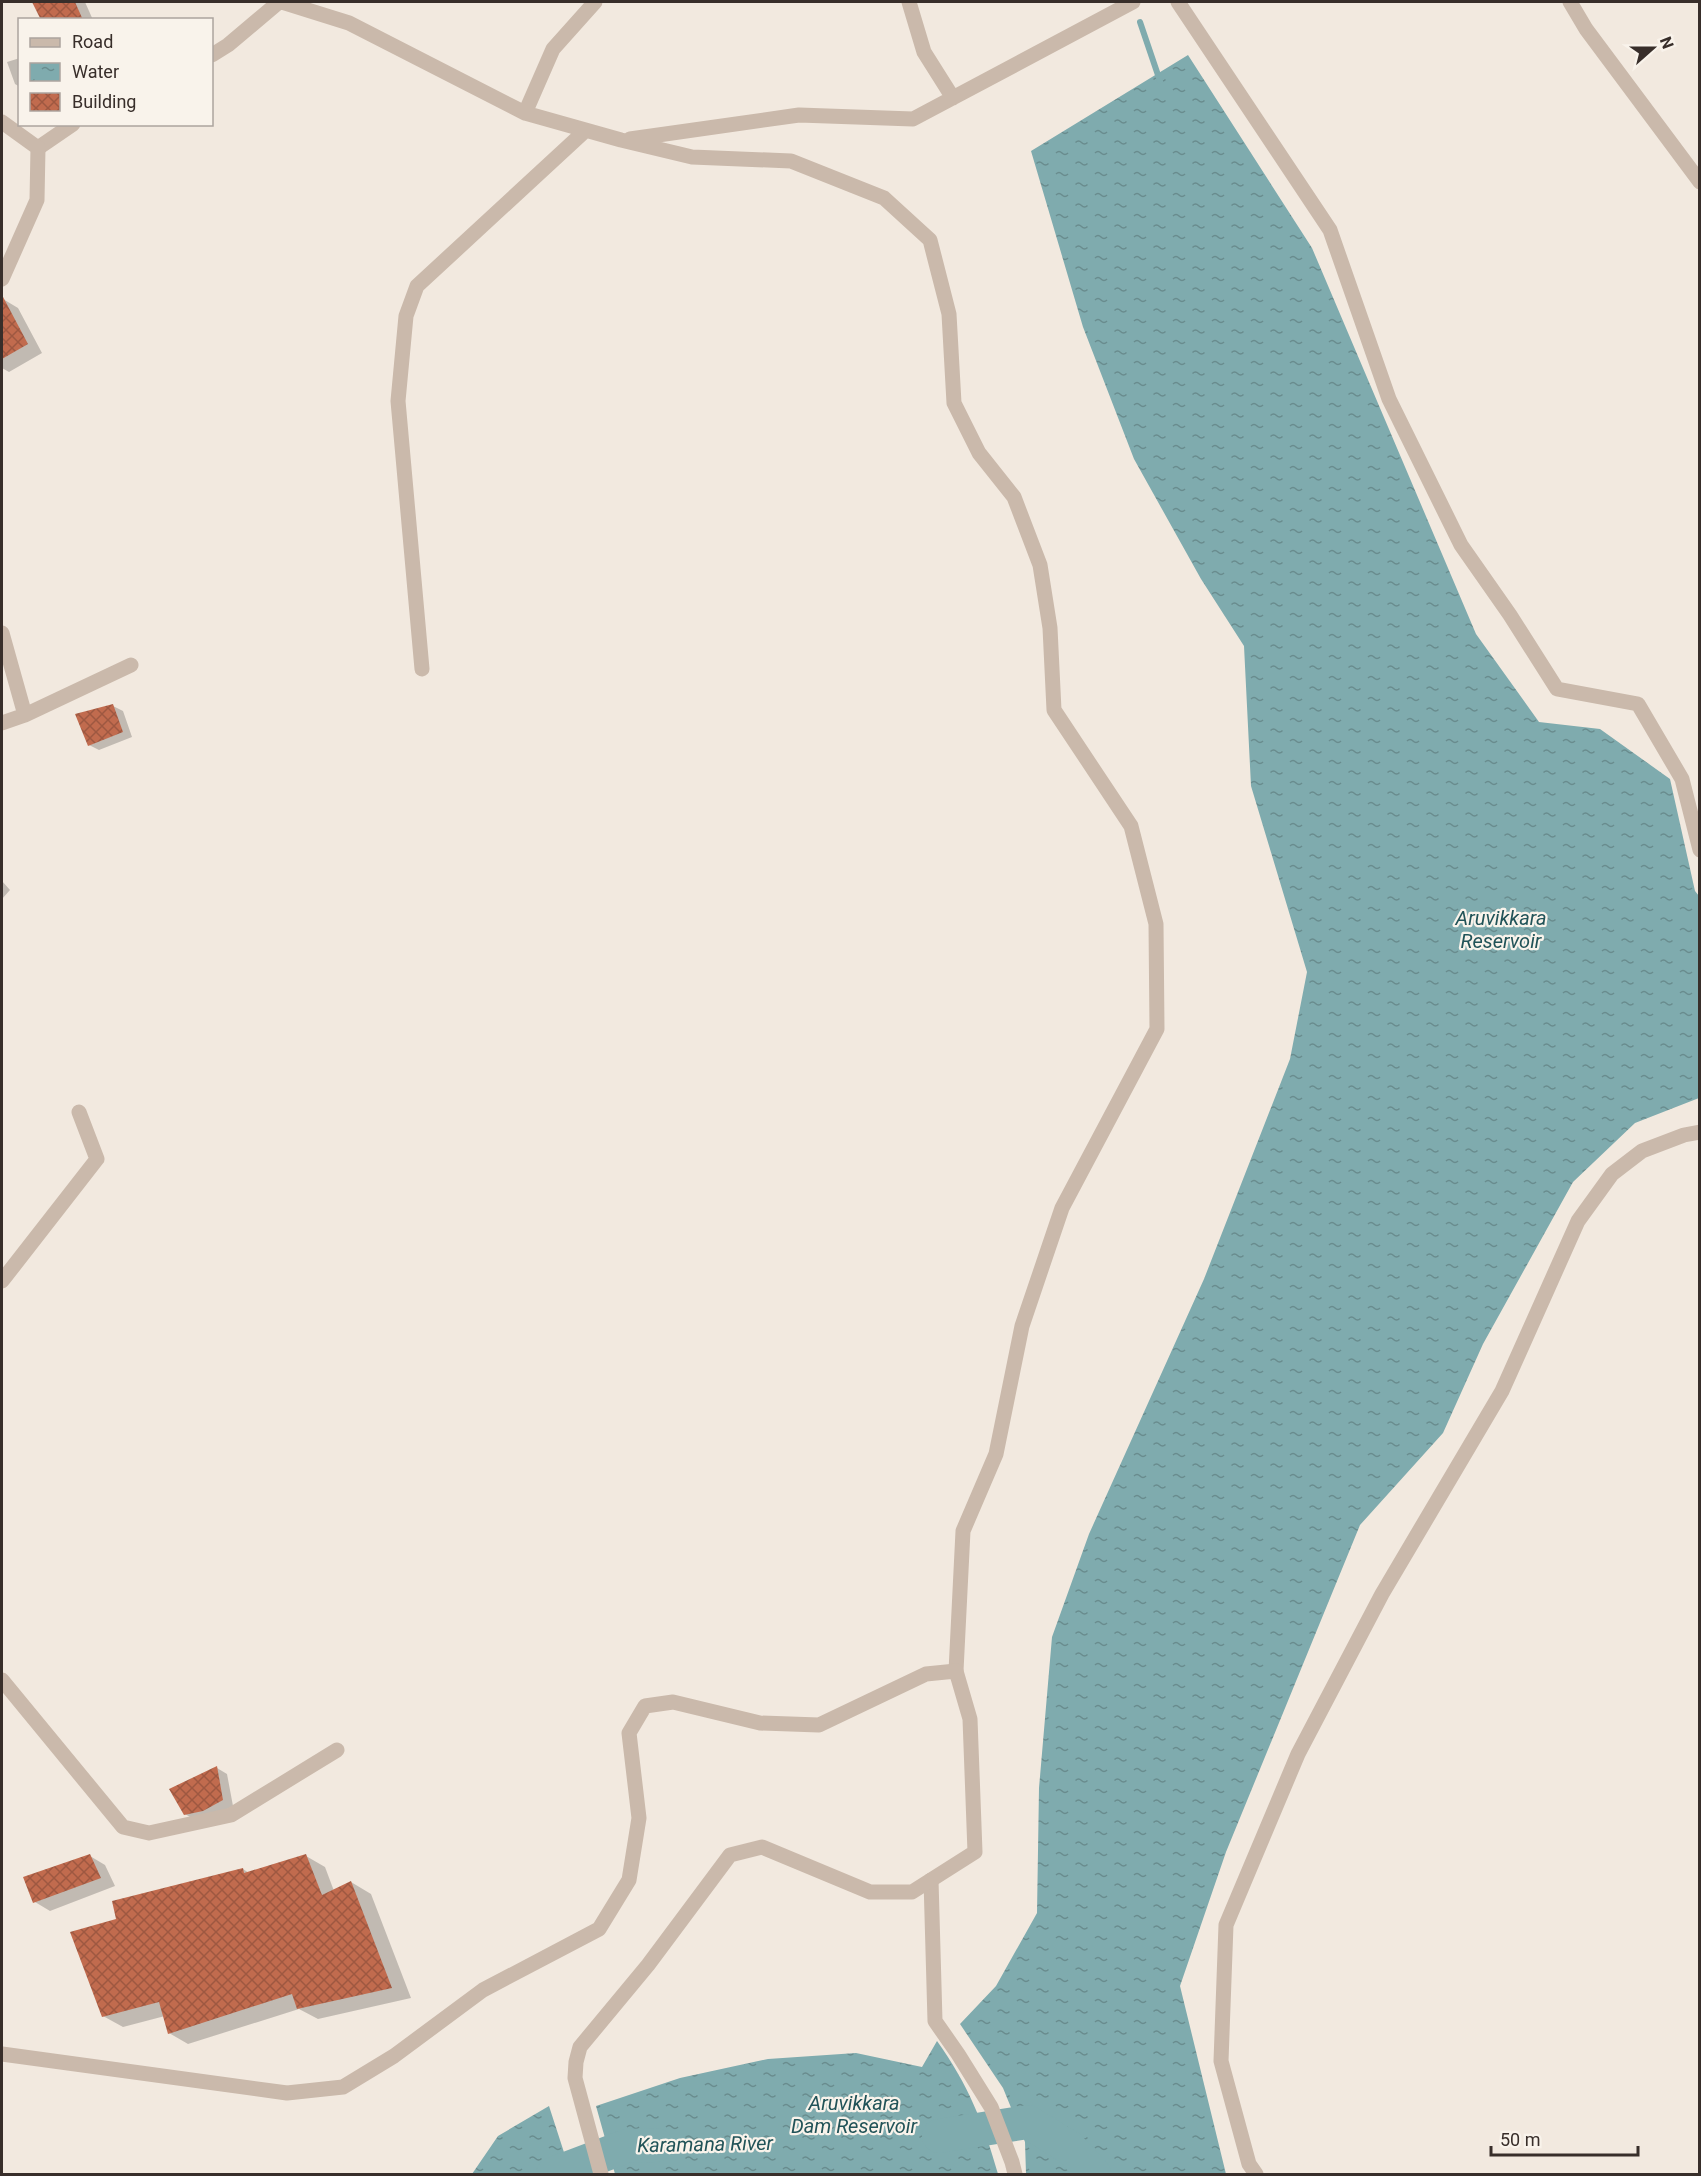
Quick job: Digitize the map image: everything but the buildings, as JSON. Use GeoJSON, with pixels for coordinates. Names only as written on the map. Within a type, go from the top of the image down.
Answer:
{"type":"FeatureCollection","features":[{"type":"Feature","properties":{"kind":"street"},"geometry":{"type":"LineString","coordinates":[[213,54],[228,45],[280,2],[349,23],[525,112],[621,140],[692,157],[791,161],[884,198],[930,240],[950,314],[954,403],[979,453],[1014,497],[1040,565],[1050,628],[1054,711],[1131,825],[1156,924],[1157,1029],[1062,1208],[1022,1326],[996,1454],[963,1531],[956,1671],[970,1719],[975,1852],[912,1892],[870,1892],[762,1847],[730,1855],[648,1965],[580,2047],[575,2078],[601,2175]]}},
{"type":"Feature","properties":{"kind":"street"},"geometry":{"type":"LineString","coordinates":[[525,112],[553,50],[595,2]]}},
{"type":"Feature","properties":{"kind":"street"},"geometry":{"type":"LineString","coordinates":[[909,2],[924,52],[953,98]]}},
{"type":"Feature","properties":{"kind":"street"},"geometry":{"type":"LineString","coordinates":[[621,140],[799,115],[913,119],[1133,2]]}},
{"type":"Feature","properties":{"kind":"street"},"geometry":{"type":"LineString","coordinates":[[1178,2],[1330,230],[1389,399],[1461,544],[1557,689],[1638,704],[1682,779],[1700,850]]}},
{"type":"Feature","properties":{"kind":"street"},"geometry":{"type":"LineString","coordinates":[[1570,2],[1586,29],[1700,182]]}},
{"type":"Feature","properties":{"kind":"street"},"geometry":{"type":"LineString","coordinates":[[2,122],[38,148]]}},
{"type":"Feature","properties":{"kind":"street"},"geometry":{"type":"LineString","coordinates":[[38,148],[70,126]]}},
{"type":"Feature","properties":{"kind":"street"},"geometry":{"type":"LineString","coordinates":[[422,669],[398,401],[406,316],[417,286],[586,130]]}},
{"type":"Feature","properties":{"kind":"street"},"geometry":{"type":"LineString","coordinates":[[2,279],[37,200],[38,148]]}},
{"type":"Feature","properties":{"kind":"street"},"geometry":{"type":"LineString","coordinates":[[2,633],[25,715]]}},
{"type":"Feature","properties":{"kind":"street"},"geometry":{"type":"LineString","coordinates":[[2,723],[25,715],[131,665]]}},
{"type":"Feature","properties":{"kind":"street"},"geometry":{"type":"LineString","coordinates":[[2,1281],[97,1159],[78,1112]]}},
{"type":"Feature","properties":{"kind":"street"},"geometry":{"type":"LineString","coordinates":[[1256,2175],[1249,2164],[1221,2061],[1226,1925],[1298,1754],[1382,1594],[1502,1391],[1578,1221],[1612,1174],[1642,1151],[1684,1135],[1700,1132]]}},
{"type":"Feature","properties":{"kind":"street"},"geometry":{"type":"LineString","coordinates":[[2,2054],[287,2092],[343,2087],[394,2056],[483,1990],[599,1929],[629,1880],[639,1818],[629,1733],[645,1706],[673,1701],[760,1723],[819,1725],[926,1674],[956,1671]]}},
{"type":"Feature","properties":{"kind":"street"},"geometry":{"type":"LineString","coordinates":[[2,1680],[123,1827],[149,1833],[231,1815],[337,1750]]}},
{"type":"Feature","properties":{"kind":"street"},"geometry":{"type":"LineString","coordinates":[[931,1880],[935,2021],[991,2107],[1015,2175]]}},
{"type":"Feature","properties":{"kind":"water","name":"Aruvikkara Reservoir"},"geometry":{"type":"Polygon","coordinates":[[[1188,55],[1312,248],[1476,634],[1539,722],[1600,729],[1670,779],[1695,891],[1699,896],[1699,1098],[1635,1123],[1573,1182],[1483,1344],[1443,1433],[1360,1525],[1226,1852],[1180,1986],[1226,2174],[1026,2174],[1025,2142],[1003,2088],[960,2024],[996,1986],[1037,1913],[1039,1788],[1052,1637],[1089,1534],[1204,1279],[1290,1059],[1307,972],[1251,786],[1244,646],[1201,579],[1134,459],[1083,327],[1031,151],[1188,55]]]}},
{"type":"Feature","properties":{"kind":"water","name":"Aruvikkara Dam Reservoir"},"geometry":{"type":"Polygon","coordinates":[[[937,2041],[958,2073],[974,2105],[998,2174],[615,2174],[596,2106],[680,2078],[768,2059],[856,2053],[922,2067],[937,2041]]]}},
{"type":"Feature","properties":{"kind":"water"},"geometry":{"type":"Polygon","coordinates":[[[549,2106],[571,2174],[472,2174],[498,2136],[549,2106]]]}},
{"type":"Feature","properties":{"kind":"waterway"},"geometry":{"type":"LineString","coordinates":[[1140,22],[1160,81]]}},
{"type":"Feature","properties":{"kind":"waterway","name":"Karamana River"},"geometry":{"type":"LineString","coordinates":[[939,2136],[1028,2122],[1070,2148],[1094,2174]]}},
{"type":"Feature","properties":{"kind":"waterway","name":"Karamana River"},"geometry":{"type":"LineString","coordinates":[[553,2174],[627,2146],[656,2145]]}}]}
